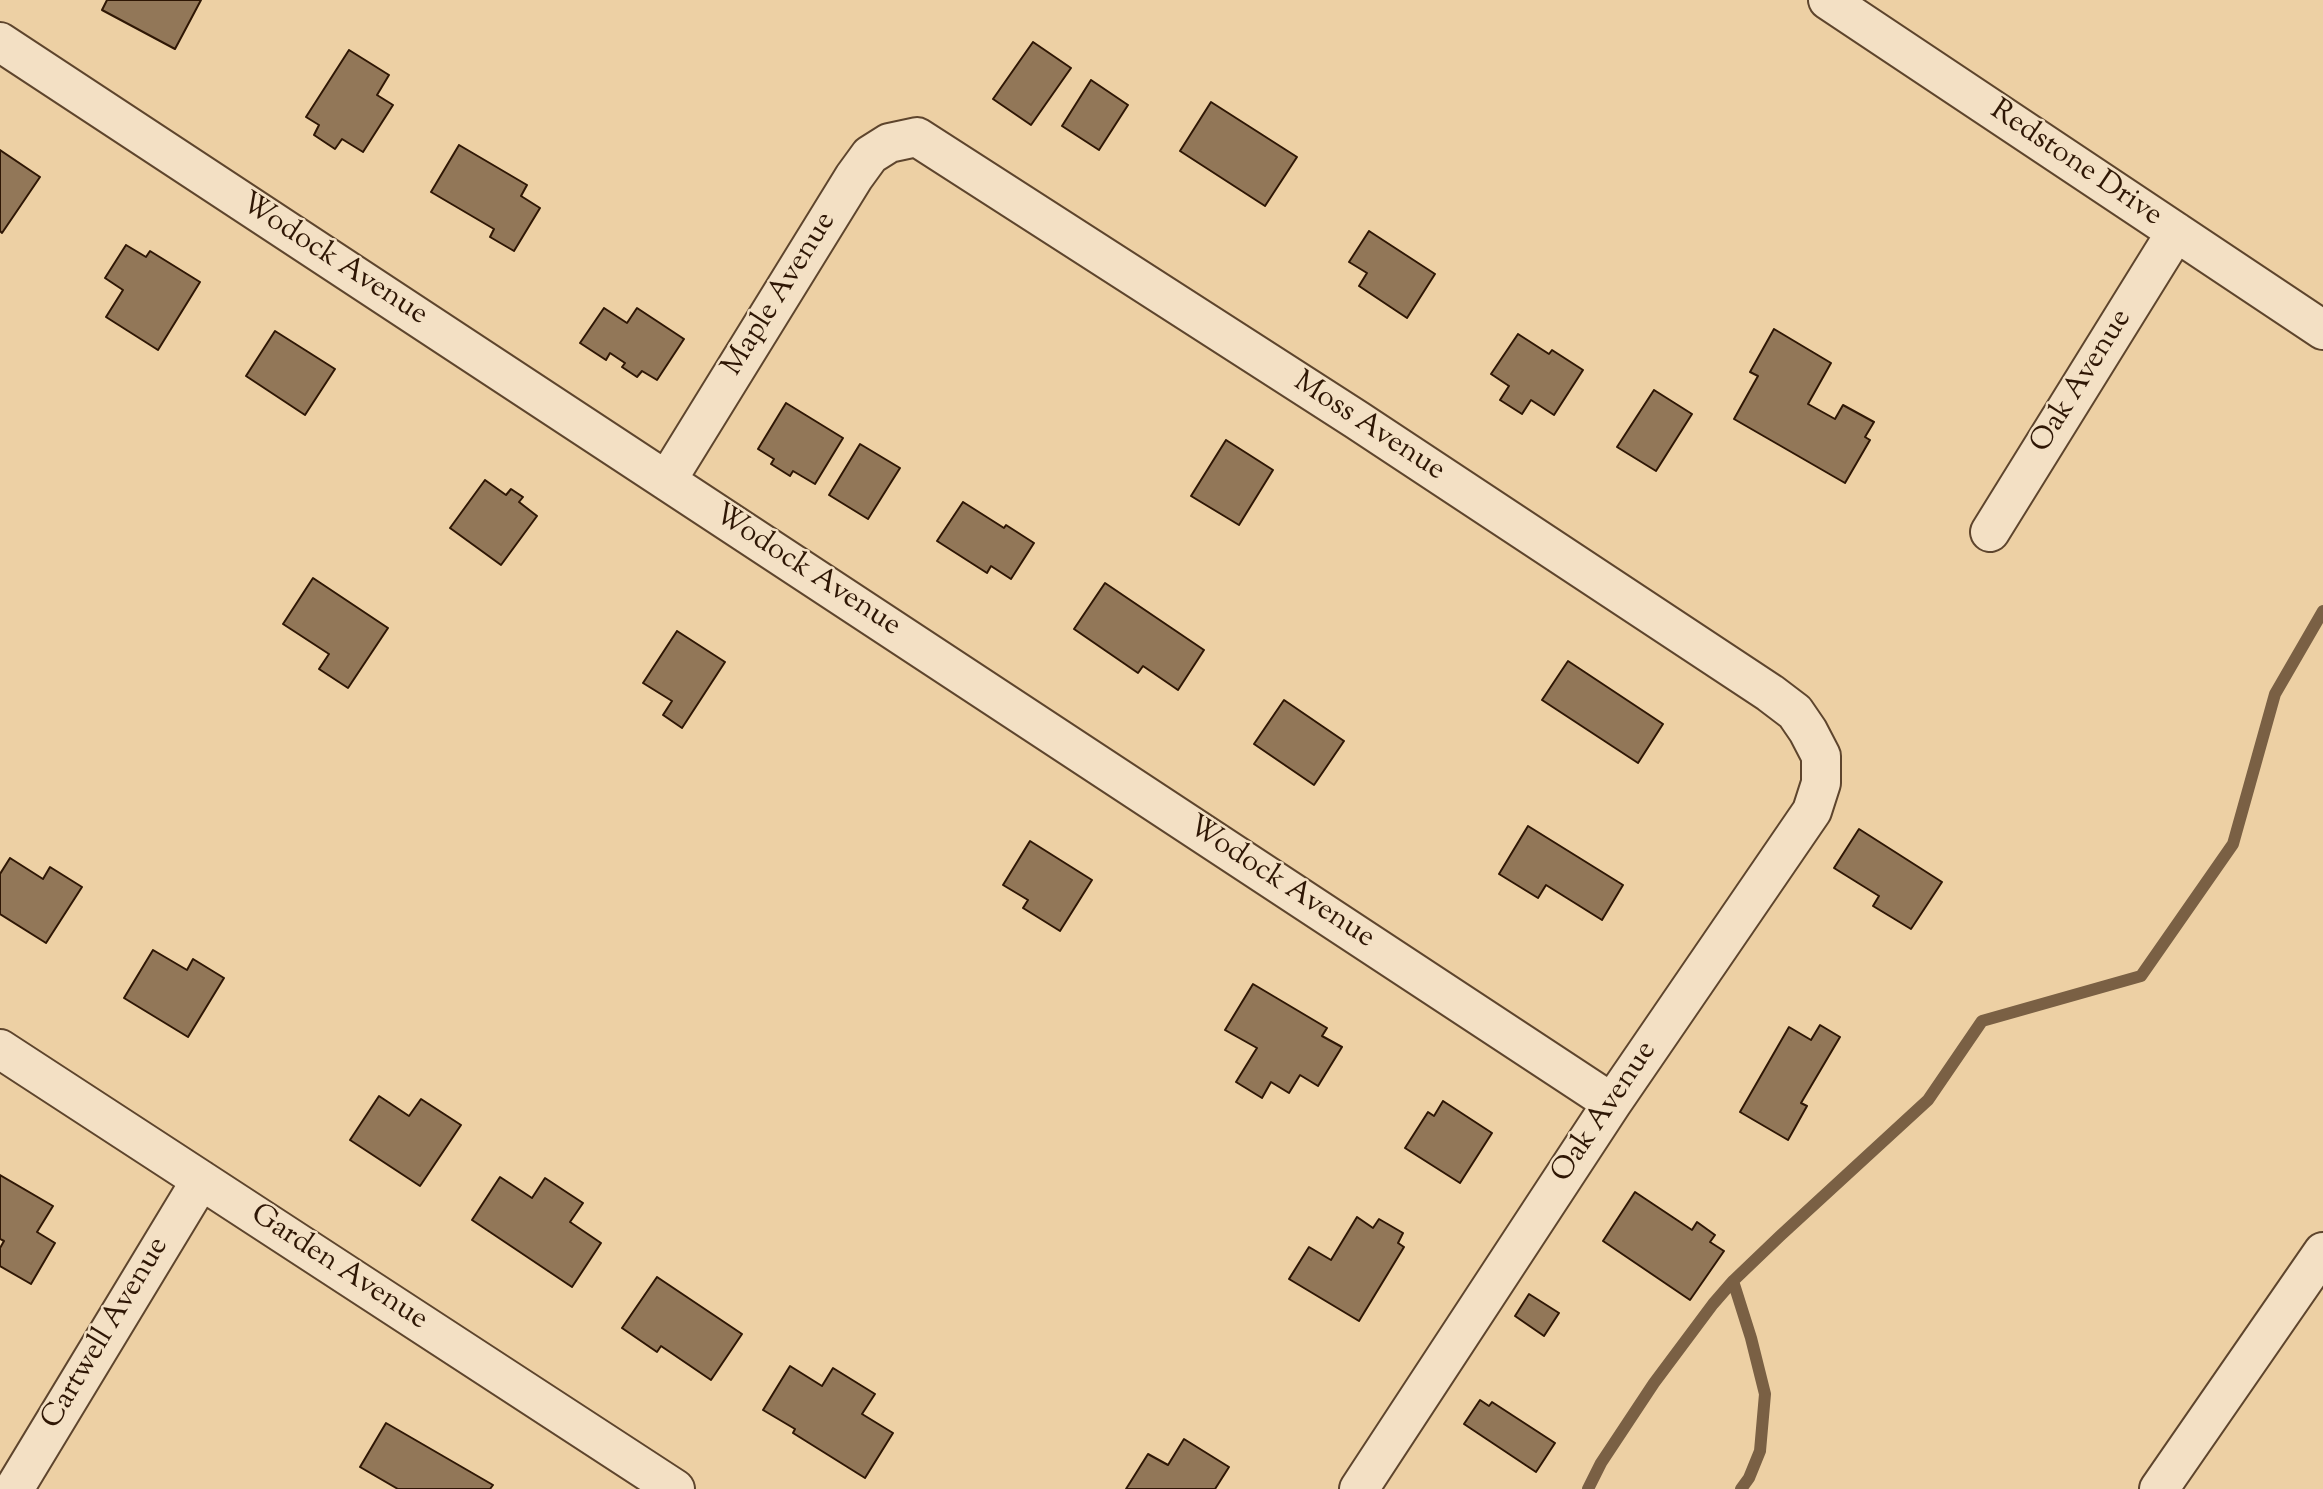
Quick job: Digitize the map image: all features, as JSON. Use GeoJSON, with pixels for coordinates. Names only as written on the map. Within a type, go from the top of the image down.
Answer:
{"type":"FeatureCollection","features":[{"type":"Feature","properties":{"kind":"street","name":"Redstone Drive"},"geometry":{"type":"LineString","coordinates":[[1828,0],[2323,330]]}},
{"type":"Feature","properties":{"kind":"street","name":"Wodock Avenue"},"geometry":{"type":"LineString","coordinates":[[0,42],[1612,1103]]}},
{"type":"Feature","properties":{"kind":"street","name":"Maple Avenue"},"geometry":{"type":"LineString","coordinates":[[667,480],[853,177],[870,155],[889,143],[917,137]]}},
{"type":"Feature","properties":{"kind":"street","name":"Moss Avenue"},"geometry":{"type":"LineString","coordinates":[[917,137],[1334,405],[1770,693],[1795,712],[1808,732]]}},
{"type":"Feature","properties":{"kind":"street","name":"Oak Avenue"},"geometry":{"type":"LineString","coordinates":[[1990,532],[2176,232]]}},
{"type":"Feature","properties":{"kind":"street","name":"Oak Avenue"},"geometry":{"type":"LineString","coordinates":[[1359,1489],[1612,1103],[1812,810],[1821,783],[1821,756],[1808,732]]}},
{"type":"Feature","properties":{"kind":"street","name":"Garden Avenue"},"geometry":{"type":"LineString","coordinates":[[0,1049],[675,1489]]}},
{"type":"Feature","properties":{"kind":"street","name":"Cartwell Avenue"},"geometry":{"type":"LineString","coordinates":[[13,1489],[201,1180]]}},
{"type":"Feature","properties":{"kind":"street"},"geometry":{"type":"LineString","coordinates":[[2159,1489],[2323,1252]]}},
{"type":"Feature","properties":{"kind":"building"},"geometry":{"type":"Polygon","coordinates":[[[107,0],[201,0],[175,49],[102,10],[107,0]]]}},
{"type":"Feature","properties":{"kind":"building"},"geometry":{"type":"Polygon","coordinates":[[[1033,42],[1071,68],[1031,125],[993,99],[1033,42]]]}},
{"type":"Feature","properties":{"kind":"building"},"geometry":{"type":"Polygon","coordinates":[[[349,50],[389,75],[377,95],[393,105],[363,152],[342,139],[335,149],[314,135],[319,125],[306,117],[349,50]]]}},
{"type":"Feature","properties":{"kind":"building"},"geometry":{"type":"Polygon","coordinates":[[[1091,80],[1128,105],[1099,150],[1062,126],[1091,80]]]}},
{"type":"Feature","properties":{"kind":"building"},"geometry":{"type":"Polygon","coordinates":[[[1211,102],[1297,157],[1265,206],[1180,151],[1211,102]]]}},
{"type":"Feature","properties":{"kind":"building"},"geometry":{"type":"Polygon","coordinates":[[[459,145],[527,185],[521,196],[540,208],[514,251],[490,237],[494,229],[431,192],[459,145]]]}},
{"type":"Feature","properties":{"kind":"building"},"geometry":{"type":"Polygon","coordinates":[[[0,150],[40,177],[2,233],[0,231],[0,150]]]}},
{"type":"Feature","properties":{"kind":"building"},"geometry":{"type":"Polygon","coordinates":[[[1369,231],[1435,274],[1407,318],[1359,286],[1367,273],[1349,262],[1369,231]]]}},
{"type":"Feature","properties":{"kind":"building"},"geometry":{"type":"Polygon","coordinates":[[[126,245],[146,257],[150,251],[200,282],[158,350],[106,317],[123,290],[105,278],[126,245]]]}},
{"type":"Feature","properties":{"kind":"building"},"geometry":{"type":"Polygon","coordinates":[[[604,308],[627,323],[637,308],[684,339],[657,380],[642,371],[637,377],[622,367],[625,363],[610,353],[606,360],[580,343],[604,308]]]}},
{"type":"Feature","properties":{"kind":"building"},"geometry":{"type":"Polygon","coordinates":[[[1774,329],[1831,363],[1808,404],[1835,419],[1843,405],[1874,422],[1865,437],[1870,440],[1845,483],[1734,419],[1758,376],[1750,372],[1774,329]]]}},
{"type":"Feature","properties":{"kind":"building"},"geometry":{"type":"Polygon","coordinates":[[[275,331],[335,369],[305,415],[246,376],[275,331]]]}},
{"type":"Feature","properties":{"kind":"building"},"geometry":{"type":"Polygon","coordinates":[[[1518,334],[1549,354],[1552,350],[1583,370],[1554,415],[1531,400],[1522,414],[1500,400],[1509,386],[1491,374],[1518,334]]]}},
{"type":"Feature","properties":{"kind":"building"},"geometry":{"type":"Polygon","coordinates":[[[1654,390],[1692,414],[1656,471],[1617,447],[1654,390]]]}},
{"type":"Feature","properties":{"kind":"building"},"geometry":{"type":"Polygon","coordinates":[[[786,403],[843,438],[815,484],[793,471],[790,476],[771,464],[774,459],[758,449],[786,403]]]}},
{"type":"Feature","properties":{"kind":"building"},"geometry":{"type":"Polygon","coordinates":[[[1226,440],[1273,470],[1239,525],[1191,496],[1226,440]]]}},
{"type":"Feature","properties":{"kind":"building"},"geometry":{"type":"Polygon","coordinates":[[[860,444],[900,468],[868,519],[829,495],[860,444]]]}},
{"type":"Feature","properties":{"kind":"building"},"geometry":{"type":"Polygon","coordinates":[[[485,480],[506,495],[511,489],[523,497],[519,502],[537,516],[501,565],[450,528],[485,480]]]}},
{"type":"Feature","properties":{"kind":"building"},"geometry":{"type":"Polygon","coordinates":[[[963,502],[1034,543],[1011,579],[991,566],[987,573],[937,541],[963,502]]]}},
{"type":"Feature","properties":{"kind":"building"},"geometry":{"type":"Polygon","coordinates":[[[313,578],[388,628],[348,688],[319,669],[329,654],[283,624],[313,578]]]}},
{"type":"Feature","properties":{"kind":"building"},"geometry":{"type":"Polygon","coordinates":[[[1105,583],[1204,650],[1178,690],[1143,666],[1138,673],[1074,629],[1105,583]]]}},
{"type":"Feature","properties":{"kind":"building"},"geometry":{"type":"Polygon","coordinates":[[[677,631],[725,662],[682,728],[663,715],[672,701],[643,683],[677,631]]]}},
{"type":"Feature","properties":{"kind":"building"},"geometry":{"type":"Polygon","coordinates":[[[1568,661],[1663,724],[1638,763],[1542,700],[1568,661]]]}},
{"type":"Feature","properties":{"kind":"building"},"geometry":{"type":"Polygon","coordinates":[[[1284,700],[1344,741],[1314,785],[1254,744],[1284,700]]]}},
{"type":"Feature","properties":{"kind":"building"},"geometry":{"type":"Polygon","coordinates":[[[1528,826],[1623,885],[1602,920],[1546,885],[1538,898],[1499,874],[1528,826]]]}},
{"type":"Feature","properties":{"kind":"building"},"geometry":{"type":"Polygon","coordinates":[[[1859,829],[1942,882],[1911,929],[1873,906],[1879,896],[1834,868],[1859,829]]]}},
{"type":"Feature","properties":{"kind":"building"},"geometry":{"type":"Polygon","coordinates":[[[1030,841],[1092,880],[1060,931],[1023,908],[1028,900],[1003,885],[1030,841]]]}},
{"type":"Feature","properties":{"kind":"building"},"geometry":{"type":"Polygon","coordinates":[[[10,858],[43,879],[50,867],[82,887],[46,943],[0,914],[0,874],[10,858]]]}},
{"type":"Feature","properties":{"kind":"building"},"geometry":{"type":"Polygon","coordinates":[[[153,950],[187,970],[193,959],[224,978],[188,1037],[124,998],[153,950]]]}},
{"type":"Feature","properties":{"kind":"building"},"geometry":{"type":"Polygon","coordinates":[[[1253,984],[1327,1028],[1322,1036],[1342,1047],[1318,1086],[1300,1075],[1289,1093],[1271,1082],[1262,1098],[1236,1082],[1257,1048],[1225,1030],[1253,984]]]}},
{"type":"Feature","properties":{"kind":"building"},"geometry":{"type":"Polygon","coordinates":[[[1820,1025],[1840,1037],[1801,1103],[1807,1106],[1788,1140],[1740,1112],[1789,1027],[1811,1040],[1820,1025]]]}},
{"type":"Feature","properties":{"kind":"building"},"geometry":{"type":"Polygon","coordinates":[[[379,1096],[409,1116],[421,1099],[461,1125],[420,1186],[350,1140],[379,1096]]]}},
{"type":"Feature","properties":{"kind":"building"},"geometry":{"type":"Polygon","coordinates":[[[1443,1101],[1492,1133],[1460,1183],[1405,1148],[1428,1112],[1434,1116],[1443,1101]]]}},
{"type":"Feature","properties":{"kind":"building"},"geometry":{"type":"Polygon","coordinates":[[[0,1175],[53,1206],[37,1232],[55,1243],[31,1284],[0,1266],[0,1248],[4,1241],[0,1239],[0,1175]]]}},
{"type":"Feature","properties":{"kind":"building"},"geometry":{"type":"Polygon","coordinates":[[[500,1177],[532,1198],[545,1178],[583,1203],[570,1222],[601,1243],[572,1287],[472,1220],[500,1177]]]}},
{"type":"Feature","properties":{"kind":"building"},"geometry":{"type":"Polygon","coordinates":[[[1635,1192],[1692,1230],[1697,1222],[1715,1235],[1710,1242],[1724,1251],[1690,1300],[1603,1241],[1635,1192]]]}},
{"type":"Feature","properties":{"kind":"building"},"geometry":{"type":"Polygon","coordinates":[[[1357,1217],[1373,1228],[1379,1219],[1403,1233],[1398,1243],[1404,1247],[1359,1321],[1289,1279],[1309,1247],[1331,1260],[1357,1217]]]}},
{"type":"Feature","properties":{"kind":"building"},"geometry":{"type":"Polygon","coordinates":[[[657,1277],[742,1334],[711,1380],[661,1346],[657,1352],[622,1328],[657,1277]]]}},
{"type":"Feature","properties":{"kind":"building"},"geometry":{"type":"Polygon","coordinates":[[[1529,1294],[1559,1313],[1544,1336],[1515,1316],[1529,1294]]]}},
{"type":"Feature","properties":{"kind":"building"},"geometry":{"type":"Polygon","coordinates":[[[790,1366],[822,1386],[833,1368],[875,1394],[862,1414],[893,1433],[865,1478],[793,1433],[795,1429],[763,1410],[790,1366]]]}},
{"type":"Feature","properties":{"kind":"building"},"geometry":{"type":"Polygon","coordinates":[[[1480,1400],[1489,1406],[1492,1402],[1555,1443],[1536,1472],[1464,1424],[1480,1400]]]}},
{"type":"Feature","properties":{"kind":"building"},"geometry":{"type":"Polygon","coordinates":[[[386,1423],[493,1485],[490,1489],[398,1489],[360,1467],[386,1423]]]}},
{"type":"Feature","properties":{"kind":"building"},"geometry":{"type":"Polygon","coordinates":[[[1184,1439],[1229,1467],[1215,1489],[1126,1489],[1148,1454],[1168,1465],[1184,1439]]]}},
{"type":"Feature","properties":{"kind":"waterway"},"geometry":{"type":"LineString","coordinates":[[1588,1489],[1601,1463],[1654,1383],[1713,1304],[1780,1236],[1928,1100],[1982,1021],[2141,976],[2233,844],[2275,694],[2323,611]]}},
{"type":"Feature","properties":{"kind":"waterway"},"geometry":{"type":"LineString","coordinates":[[1733,1281],[1765,1394],[1760,1451],[1749,1478],[1741,1489]]}}]}
